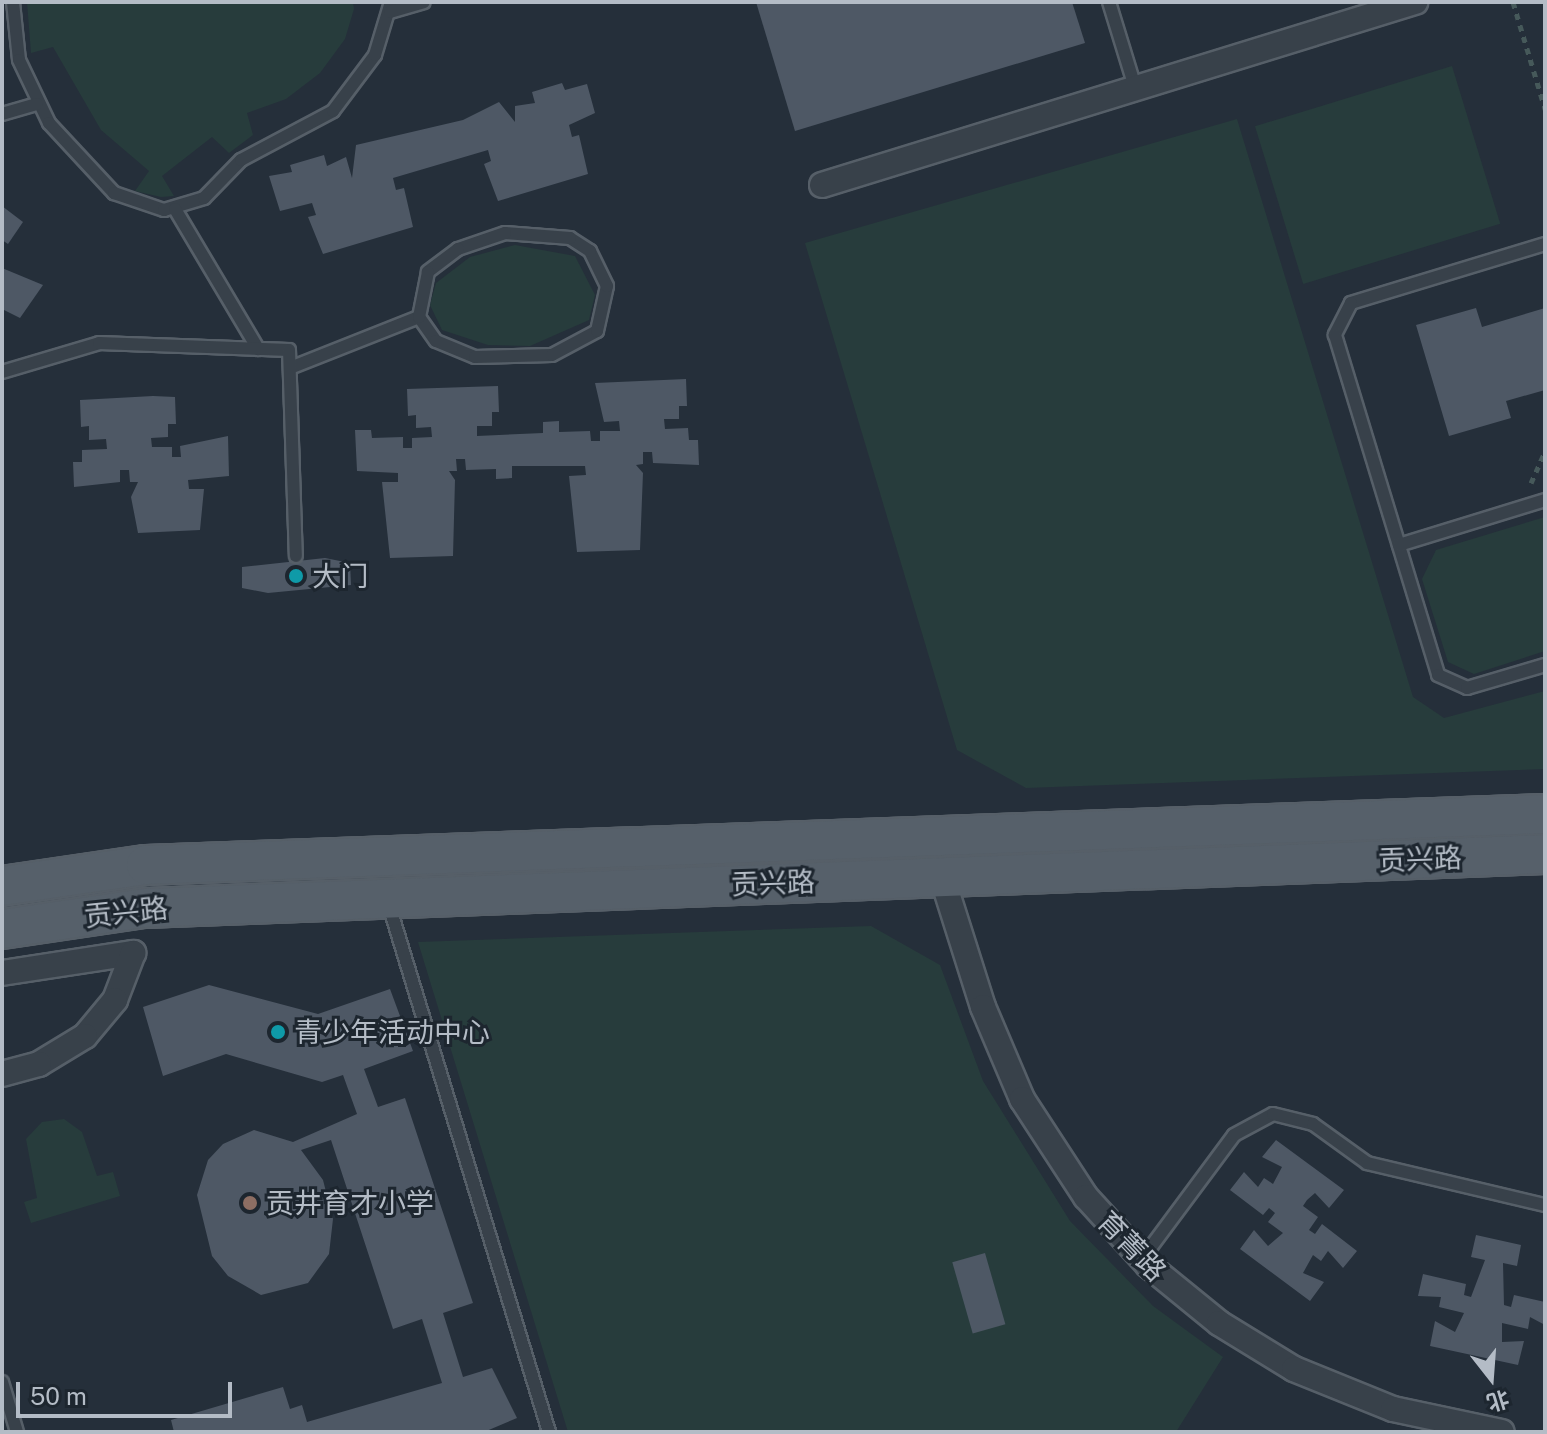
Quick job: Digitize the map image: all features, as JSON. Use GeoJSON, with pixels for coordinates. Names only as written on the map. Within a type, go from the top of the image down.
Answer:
{"type":"FeatureCollection","features":[{"type":"Feature","properties":{"kind":"main road","name":"贡兴路"},"geometry":{"type":"LineString","coordinates":[[2,886],[146,865],[1545,814]]}},
{"type":"Feature","properties":{"kind":"main road","name":"贡兴路"},"geometry":{"type":"LineString","coordinates":[[2,929],[145,908],[1545,854]]}},
{"type":"Feature","properties":{"kind":"street"},"geometry":{"type":"LineString","coordinates":[[822,185],[1415,2]]}},
{"type":"Feature","properties":{"kind":"street","name":"育菁路"},"geometry":{"type":"LineString","coordinates":[[942,877],[983,1007],[1022,1099],[1086,1197],[1142,1259],[1219,1323],[1294,1369],[1393,1409],[1502,1432]]}},
{"type":"Feature","properties":{"kind":"street"},"geometry":{"type":"LineString","coordinates":[[2,973],[133,953],[115,1000],[85,1036],[39,1064],[2,1074]]}},
{"type":"Feature","properties":{"kind":"lane"},"geometry":{"type":"LineString","coordinates":[[13,2],[19,60],[37,104],[71,152],[114,193],[141,207],[175,209],[204,198],[241,160],[333,111],[371,63],[390,7],[424,2]]}},
{"type":"Feature","properties":{"kind":"lane"},"geometry":{"type":"LineString","coordinates":[[1109,2],[1135,87]]}},
{"type":"Feature","properties":{"kind":"lane"},"geometry":{"type":"LineString","coordinates":[[2,114],[37,104]]}},
{"type":"Feature","properties":{"kind":"lane"},"geometry":{"type":"LineString","coordinates":[[175,209],[258,349]]}},
{"type":"Feature","properties":{"kind":"lane"},"geometry":{"type":"LineString","coordinates":[[540,232],[581,244],[607,286],[597,331],[536,358],[487,359],[450,349],[419,317],[419,287],[428,272],[458,249],[505,233],[540,232]]}},
{"type":"Feature","properties":{"kind":"lane"},"geometry":{"type":"LineString","coordinates":[[1545,244],[1351,303],[1335,335],[1438,675],[1467,688],[1545,665]]}},
{"type":"Feature","properties":{"kind":"lane"},"geometry":{"type":"LineString","coordinates":[[290,368],[419,317]]}},
{"type":"Feature","properties":{"kind":"lane"},"geometry":{"type":"LineString","coordinates":[[2,372],[99,343],[289,350],[296,556]]}},
{"type":"Feature","properties":{"kind":"lane"},"geometry":{"type":"LineString","coordinates":[[1399,545],[1545,500]]}},
{"type":"Feature","properties":{"kind":"lane"},"geometry":{"type":"LineString","coordinates":[[386,898],[549,1432]]}},
{"type":"Feature","properties":{"kind":"lane"},"geometry":{"type":"LineString","coordinates":[[1142,1259],[1234,1135],[1273,1114],[1313,1124],[1367,1163],[1545,1205]]}},
{"type":"Feature","properties":{"kind":"lane"},"geometry":{"type":"LineString","coordinates":[[2,1382],[17,1432]]}},
{"type":"Feature","properties":{"kind":"path"},"geometry":{"type":"LineString","coordinates":[[1513,2],[1545,109]]}},
{"type":"Feature","properties":{"kind":"path"},"geometry":{"type":"LineString","coordinates":[[1519,508],[1545,451]]}},
{"type":"Feature","properties":{"kind":"green space"},"geometry":{"type":"Polygon","coordinates":[[[27,2],[353,2],[354,9],[345,39],[320,73],[286,99],[247,113],[253,135],[229,153],[212,137],[162,176],[174,196],[161,197],[135,191],[149,171],[101,130],[53,47],[31,53],[27,2]]]}},
{"type":"Feature","properties":{"kind":"green space"},"geometry":{"type":"Polygon","coordinates":[[[1452,66],[1500,224],[1303,284],[1255,126],[1452,66]]]}},
{"type":"Feature","properties":{"kind":"green space"},"geometry":{"type":"Polygon","coordinates":[[[1237,119],[1413,697],[1444,718],[1545,691],[1545,769],[1026,788],[957,750],[805,243],[1237,119]]]}},
{"type":"Feature","properties":{"kind":"green space"},"geometry":{"type":"Polygon","coordinates":[[[515,245],[575,256],[595,295],[589,320],[530,346],[488,345],[442,330],[430,305],[436,283],[470,257],[515,245]]]}},
{"type":"Feature","properties":{"kind":"green space"},"geometry":{"type":"Polygon","coordinates":[[[1545,517],[1545,651],[1474,674],[1448,662],[1422,579],[1436,550],[1545,517]]]}},
{"type":"Feature","properties":{"kind":"green space"},"geometry":{"type":"Polygon","coordinates":[[[871,926],[940,965],[983,1081],[1070,1221],[1153,1306],[1223,1357],[1176,1432],[568,1432],[418,942],[871,926]]]}},
{"type":"Feature","properties":{"kind":"green space"},"geometry":{"type":"Polygon","coordinates":[[[64,1119],[82,1132],[97,1176],[113,1172],[120,1196],[31,1223],[24,1202],[37,1198],[26,1139],[42,1122],[64,1119]]]}},
{"type":"Feature","properties":{"kind":"building"},"geometry":{"type":"Polygon","coordinates":[[[756,2],[1072,2],[1085,43],[795,131],[756,2]]]}},
{"type":"Feature","properties":{"kind":"building"},"geometry":{"type":"Polygon","coordinates":[[[562,83],[565,90],[587,84],[595,113],[569,125],[572,137],[579,135],[588,174],[498,201],[484,164],[491,161],[488,150],[393,178],[396,190],[404,188],[413,227],[323,254],[308,217],[316,215],[312,203],[280,211],[269,176],[292,172],[290,165],[324,155],[327,166],[346,157],[352,178],[356,145],[463,120],[499,102],[515,122],[515,106],[535,103],[532,92],[562,83]]]}},
{"type":"Feature","properties":{"kind":"building"},"geometry":{"type":"Polygon","coordinates":[[[2,206],[23,222],[8,244],[2,240],[2,206]]]}},
{"type":"Feature","properties":{"kind":"building"},"geometry":{"type":"Polygon","coordinates":[[[2,268],[43,285],[20,318],[2,309],[2,268]]]}},
{"type":"Feature","properties":{"kind":"building"},"geometry":{"type":"Polygon","coordinates":[[[1476,308],[1482,327],[1545,308],[1545,390],[1506,401],[1511,418],[1449,436],[1416,325],[1476,308]]]}},
{"type":"Feature","properties":{"kind":"building"},"geometry":{"type":"Polygon","coordinates":[[[686,379],[687,406],[679,406],[679,419],[664,419],[665,429],[688,428],[689,440],[698,440],[699,465],[653,463],[652,452],[643,452],[643,464],[636,465],[643,473],[640,550],[577,552],[569,476],[586,475],[585,466],[512,466],[512,478],[496,479],[496,469],[466,470],[465,459],[456,459],[457,471],[449,471],[455,480],[453,556],[390,558],[382,482],[398,482],[398,473],[357,471],[355,430],[371,430],[372,438],[403,437],[403,448],[412,448],[412,438],[432,437],[431,427],[416,428],[416,415],[408,416],[407,389],[498,386],[499,412],[492,412],[492,426],[477,426],[477,436],[543,433],[543,422],[559,421],[559,432],[590,431],[591,441],[600,441],[600,431],[620,431],[619,421],[604,422],[595,383],[686,379]]]}},
{"type":"Feature","properties":{"kind":"building"},"geometry":{"type":"Polygon","coordinates":[[[175,397],[176,424],[168,424],[168,437],[151,438],[152,447],[172,447],[172,457],[181,457],[180,446],[228,436],[229,476],[188,480],[189,489],[204,489],[200,530],[138,533],[131,497],[138,482],[130,482],[129,470],[120,470],[120,482],[74,487],[73,462],[82,462],[82,450],[107,449],[106,439],[89,440],[89,426],[81,427],[80,400],[175,397]]]}},
{"type":"Feature","properties":{"kind":"building","name":"大门"},"geometry":{"type":"Polygon","coordinates":[[[325,558],[350,563],[351,585],[268,593],[242,588],[242,567],[325,558]]]}},
{"type":"Feature","properties":{"kind":"building"},"geometry":{"type":"Polygon","coordinates":[[[209,985],[318,1014],[390,989],[413,1051],[364,1069],[378,1107],[405,1098],[473,1303],[443,1313],[463,1377],[492,1368],[517,1418],[484,1432],[174,1432],[171,1420],[283,1387],[290,1409],[302,1405],[307,1422],[442,1383],[422,1319],[393,1329],[331,1140],[301,1150],[323,1180],[333,1219],[329,1254],[308,1283],[261,1295],[228,1276],[212,1256],[197,1195],[208,1160],[223,1144],[254,1130],[293,1142],[357,1114],[343,1075],[322,1082],[226,1054],[163,1076],[143,1007],[209,985]]]}},
{"type":"Feature","properties":{"kind":"building"},"geometry":{"type":"Polygon","coordinates":[[[1276,1140],[1344,1190],[1329,1208],[1315,1193],[1307,1200],[1303,1206],[1318,1217],[1309,1230],[1315,1234],[1322,1224],[1357,1251],[1343,1268],[1328,1251],[1321,1261],[1313,1255],[1303,1273],[1324,1282],[1310,1301],[1240,1249],[1254,1230],[1268,1246],[1283,1233],[1268,1222],[1275,1213],[1269,1208],[1263,1215],[1230,1190],[1244,1172],[1258,1187],[1264,1178],[1273,1184],[1282,1167],[1262,1157],[1276,1140]]]}},
{"type":"Feature","properties":{"kind":"building"},"geometry":{"type":"Polygon","coordinates":[[[1476,1235],[1521,1245],[1517,1266],[1503,1263],[1504,1305],[1511,1307],[1514,1295],[1545,1302],[1545,1325],[1530,1317],[1528,1329],[1502,1323],[1502,1342],[1524,1341],[1518,1365],[1430,1346],[1435,1321],[1455,1332],[1464,1313],[1439,1307],[1441,1297],[1418,1296],[1423,1274],[1466,1284],[1464,1295],[1471,1297],[1485,1260],[1471,1257],[1476,1235]]]}},
{"type":"Feature","properties":{"kind":"building"},"geometry":{"type":"Polygon","coordinates":[[[985,1253],[1005,1324],[973,1334],[952,1262],[985,1253]]]}},
{"type":"Feature","properties":{"kind":"place","name":"大门"},"geometry":{"type":"Point","coordinates":[296,576]}},
{"type":"Feature","properties":{"kind":"place","name":"青少年活动中心"},"geometry":{"type":"Point","coordinates":[278,1032]}},
{"type":"Feature","properties":{"kind":"place","name":"贡井育才小学"},"geometry":{"type":"Point","coordinates":[250,1203]}}]}
